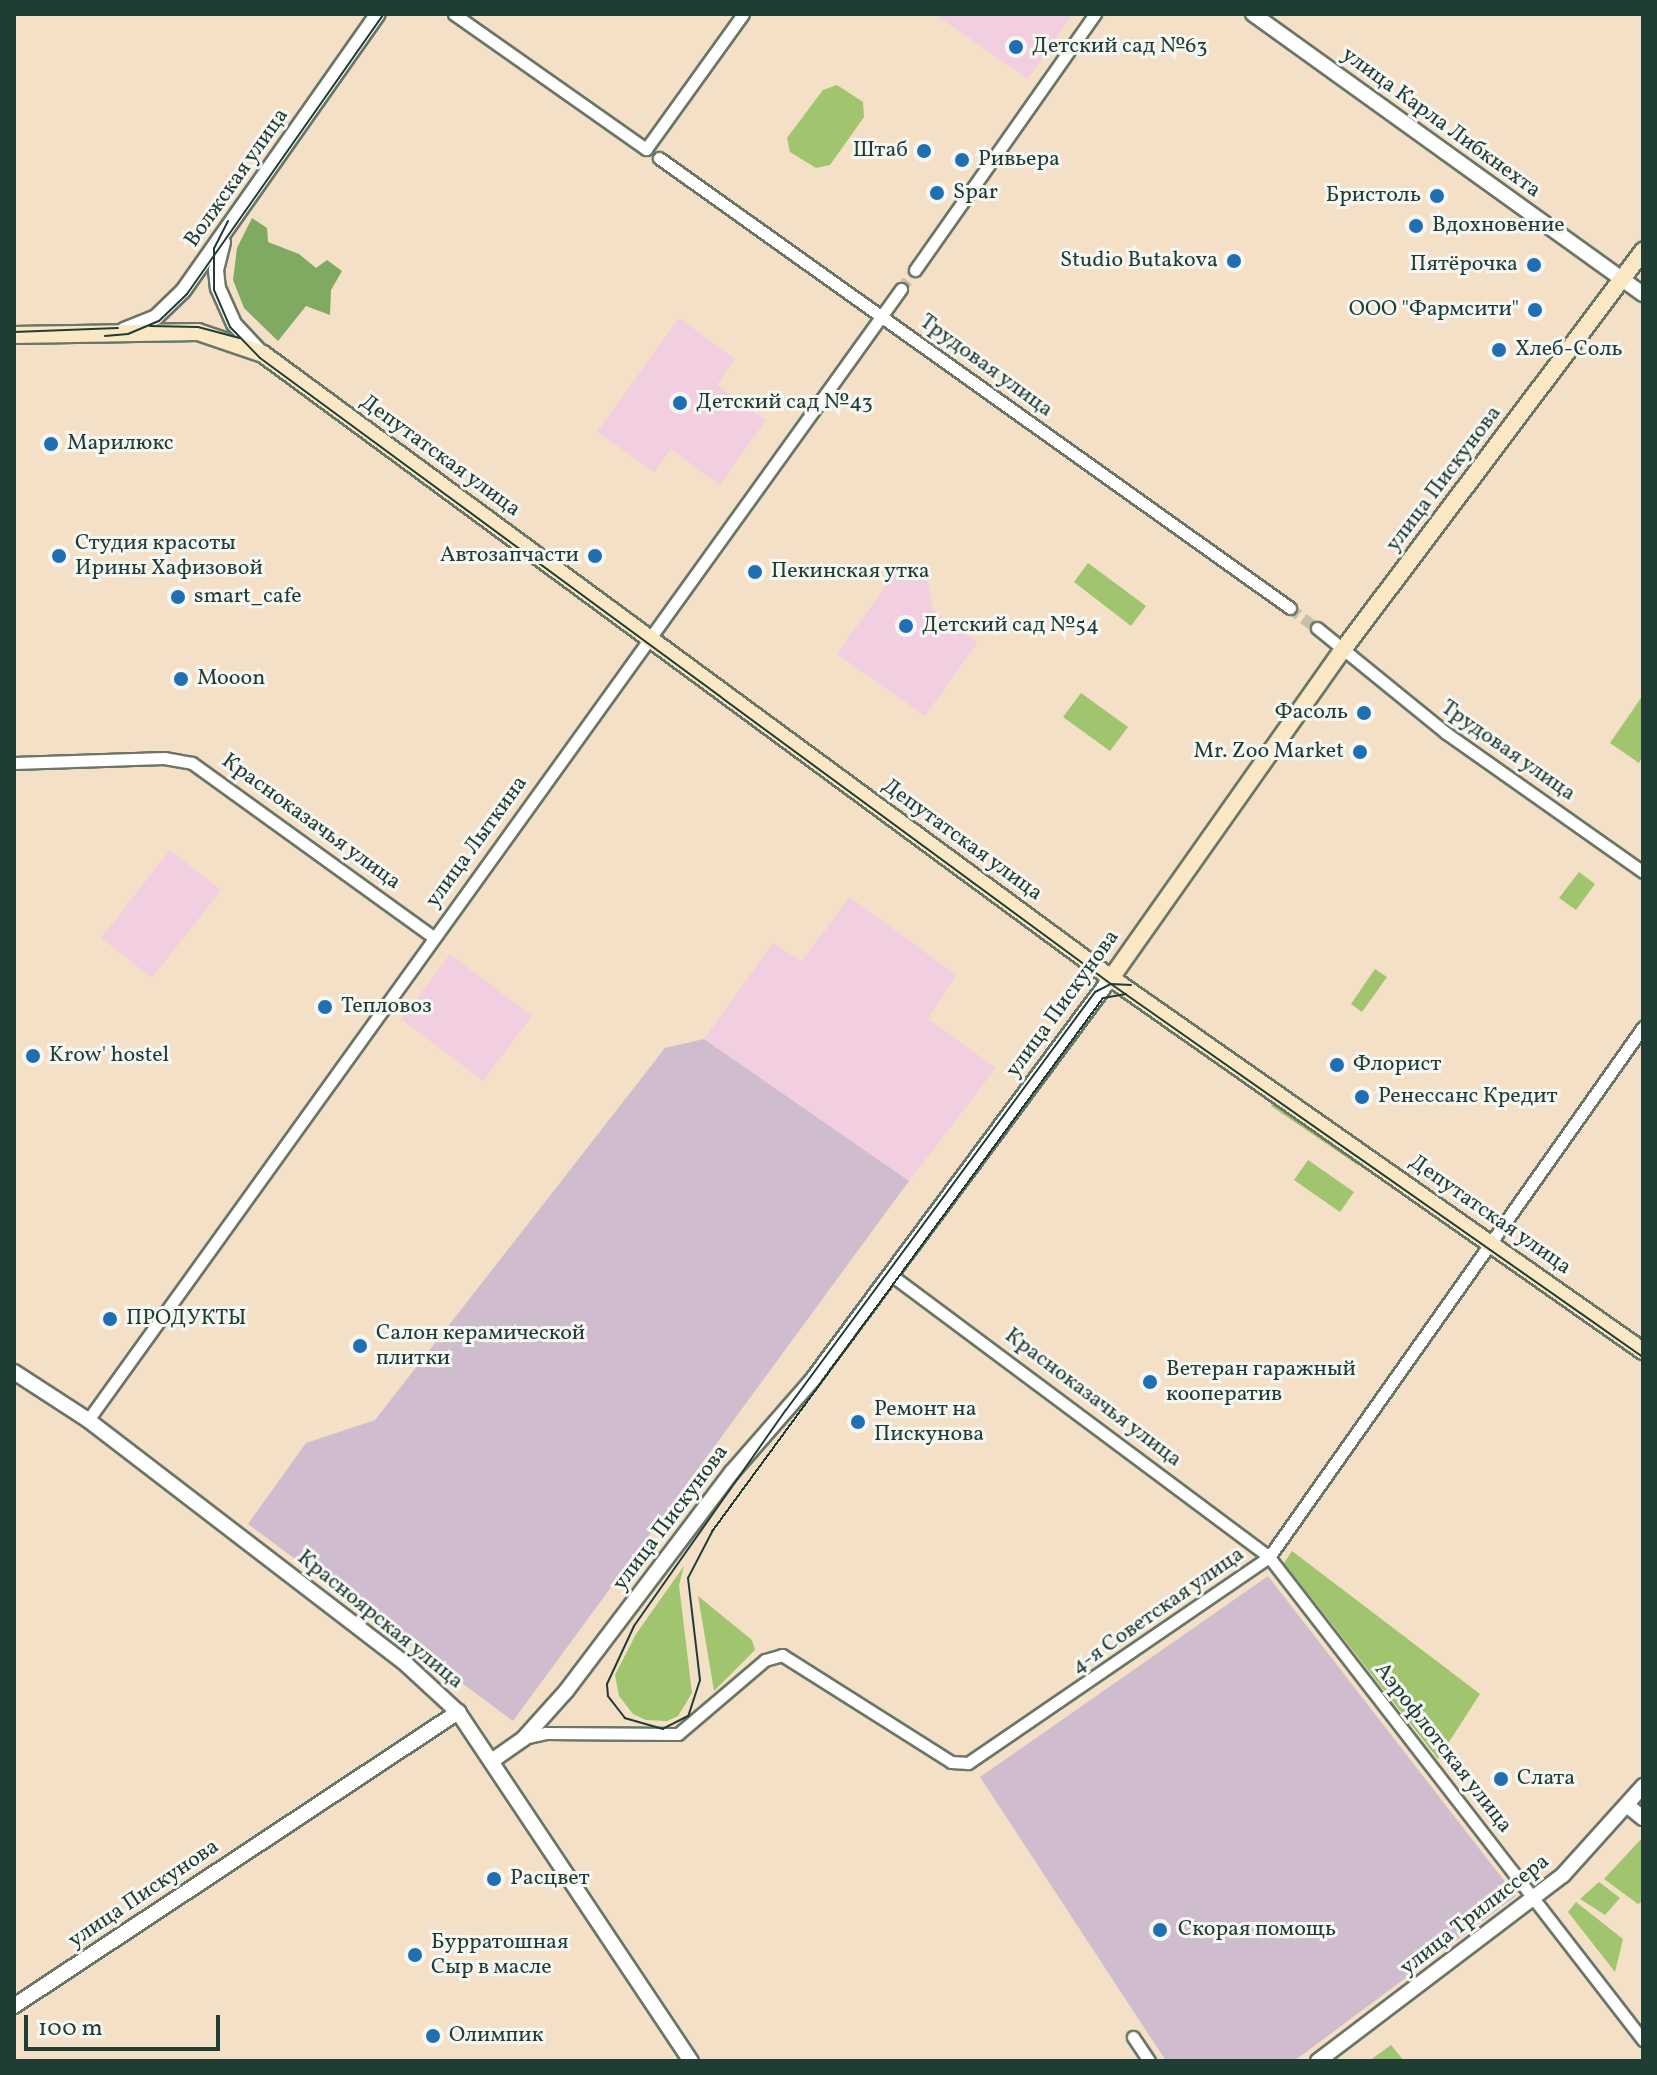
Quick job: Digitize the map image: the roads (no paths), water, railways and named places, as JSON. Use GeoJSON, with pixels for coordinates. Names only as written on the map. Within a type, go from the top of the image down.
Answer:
{"type":"FeatureCollection","features":[{"type":"Feature","properties":{"kind":"main road","name":"улица Пискунова"},"geometry":{"type":"LineString","coordinates":[[1111,978],[1342,651],[1643,251]]}},
{"type":"Feature","properties":{"kind":"main road","name":"Депутатская улица"},"geometry":{"type":"LineString","coordinates":[[14,335],[198,332],[263,354],[1111,978],[1492,1242],[1643,1351]]}},
{"type":"Feature","properties":{"kind":"street","name":"Волжская улица"},"geometry":{"type":"LineString","coordinates":[[105,332],[142,325],[169,307],[232,224],[378,14]]}},
{"type":"Feature","properties":{"kind":"street"},"geometry":{"type":"LineString","coordinates":[[454,14],[646,149],[743,14]]}},
{"type":"Feature","properties":{"kind":"street"},"geometry":{"type":"LineString","coordinates":[[915,270],[1095,14]]}},
{"type":"Feature","properties":{"kind":"street","name":"улица Карла Либкнехта"},"geometry":{"type":"LineString","coordinates":[[1253,14],[1643,294]]}},
{"type":"Feature","properties":{"kind":"street","name":"Трудовая улица"},"geometry":{"type":"LineString","coordinates":[[659,158],[1290,608]]}},
{"type":"Feature","properties":{"kind":"street","name":"Депутатская улица"},"geometry":{"type":"LineString","coordinates":[[232,224],[219,250],[218,288],[234,324],[263,354]]}},
{"type":"Feature","properties":{"kind":"street","name":"улица Лыткина"},"geometry":{"type":"LineString","coordinates":[[88,1420],[901,289]]}},
{"type":"Feature","properties":{"kind":"street","name":"Трудовая улица"},"geometry":{"type":"LineString","coordinates":[[1317,628],[1446,733],[1643,872]]}},
{"type":"Feature","properties":{"kind":"street","name":"Красноказачья улица"},"geometry":{"type":"LineString","coordinates":[[14,763],[164,758],[192,763],[433,937]]}},
{"type":"Feature","properties":{"kind":"street","name":"улица Пискунова"},"geometry":{"type":"LineString","coordinates":[[493,1760],[524,1738],[567,1690],[732,1472],[813,1379],[1111,978]]}},
{"type":"Feature","properties":{"kind":"street","name":"4-я Советская улица"},"geometry":{"type":"LineString","coordinates":[[524,1738],[545,1733],[678,1734],[765,1660],[782,1655],[951,1762],[968,1763],[1120,1664],[1269,1557],[1643,1027]]}},
{"type":"Feature","properties":{"kind":"street","name":"Красноказачья улица"},"geometry":{"type":"LineString","coordinates":[[891,1275],[1269,1557]]}},
{"type":"Feature","properties":{"kind":"street","name":"Красноярская улица"},"geometry":{"type":"LineString","coordinates":[[14,1372],[88,1420],[407,1665],[458,1712],[493,1760],[691,2061]]}},
{"type":"Feature","properties":{"kind":"street","name":"Аэрофлотская улица"},"geometry":{"type":"LineString","coordinates":[[1269,1557],[1643,2040]]}},
{"type":"Feature","properties":{"kind":"street","name":"улица Пискунова"},"geometry":{"type":"LineString","coordinates":[[14,2006],[458,1712]]}},
{"type":"Feature","properties":{"kind":"street","name":"улица Трилиссера"},"geometry":{"type":"LineString","coordinates":[[1318,2061],[1535,1898],[1628,1806],[1643,1786]]}},
{"type":"Feature","properties":{"kind":"street"},"geometry":{"type":"LineString","coordinates":[[1628,1806],[1643,1818]]}},
{"type":"Feature","properties":{"kind":"street"},"geometry":{"type":"LineString","coordinates":[[1133,2037],[1149,2061]]}},
{"type":"Feature","properties":{"kind":"tunnel"},"geometry":{"type":"LineString","coordinates":[[901,289],[915,270]]}},
{"type":"Feature","properties":{"kind":"tunnel"},"geometry":{"type":"LineString","coordinates":[[1290,608],[1317,628]]}},
{"type":"Feature","properties":{"kind":"tram line"},"geometry":{"type":"LineString","coordinates":[[105,336],[128,334],[159,321],[187,294],[384,14]]}},
{"type":"Feature","properties":{"kind":"tram line"},"geometry":{"type":"LineString","coordinates":[[228,221],[214,248],[214,290],[230,327],[260,358],[1111,984],[1643,1357]]}},
{"type":"Feature","properties":{"kind":"tram line"},"geometry":{"type":"LineString","coordinates":[[150,326],[198,327],[240,338]]}},
{"type":"Feature","properties":{"kind":"tram line"},"geometry":{"type":"LineString","coordinates":[[14,332],[118,328]]}},
{"type":"Feature","properties":{"kind":"tram line"},"geometry":{"type":"LineString","coordinates":[[1126,994],[1103,998],[713,1530],[688,1578],[700,1680],[688,1716],[663,1729],[625,1718],[608,1696],[607,1684],[634,1626],[786,1410],[1095,992],[1111,984],[1131,985]]}},
{"type":"Feature","properties":{"kind":"place","name":"Детский сад №63"},"geometry":{"type":"Point","coordinates":[1016,47]}},
{"type":"Feature","properties":{"kind":"place","name":"Штаб"},"geometry":{"type":"Point","coordinates":[924,151]}},
{"type":"Feature","properties":{"kind":"place","name":"Ривьера"},"geometry":{"type":"Point","coordinates":[962,160]}},
{"type":"Feature","properties":{"kind":"place","name":"Spar"},"geometry":{"type":"Point","coordinates":[937,193]}},
{"type":"Feature","properties":{"kind":"place","name":"Бристоль"},"geometry":{"type":"Point","coordinates":[1437,196]}},
{"type":"Feature","properties":{"kind":"place","name":"Вдохновение"},"geometry":{"type":"Point","coordinates":[1416,226]}},
{"type":"Feature","properties":{"kind":"place","name":"Studio Butakova"},"geometry":{"type":"Point","coordinates":[1234,261]}},
{"type":"Feature","properties":{"kind":"place","name":"Пятёрочка"},"geometry":{"type":"Point","coordinates":[1534,265]}},
{"type":"Feature","properties":{"kind":"place","name":"ООО \"Фармсити\""},"geometry":{"type":"Point","coordinates":[1535,310]}},
{"type":"Feature","properties":{"kind":"place","name":"Хлеб-Соль"},"geometry":{"type":"Point","coordinates":[1499,350]}},
{"type":"Feature","properties":{"kind":"place","name":"Детский сад №43"},"geometry":{"type":"Point","coordinates":[680,403]}},
{"type":"Feature","properties":{"kind":"place","name":"Марилюкс"},"geometry":{"type":"Point","coordinates":[51,444]}},
{"type":"Feature","properties":{"kind":"place","name":"Студия красоты Ирины Хафизовой"},"geometry":{"type":"Point","coordinates":[59,556]}},
{"type":"Feature","properties":{"kind":"place","name":"Автозапчасти"},"geometry":{"type":"Point","coordinates":[595,556]}},
{"type":"Feature","properties":{"kind":"place","name":"Пекинская утка"},"geometry":{"type":"Point","coordinates":[755,572]}},
{"type":"Feature","properties":{"kind":"place","name":"smart_cafe"},"geometry":{"type":"Point","coordinates":[178,597]}},
{"type":"Feature","properties":{"kind":"place","name":"Детский сад №54"},"geometry":{"type":"Point","coordinates":[906,626]}},
{"type":"Feature","properties":{"kind":"place","name":"Mooon"},"geometry":{"type":"Point","coordinates":[181,679]}},
{"type":"Feature","properties":{"kind":"place","name":"Фасоль"},"geometry":{"type":"Point","coordinates":[1364,713]}},
{"type":"Feature","properties":{"kind":"place","name":"Mr. Zoo Market"},"geometry":{"type":"Point","coordinates":[1360,752]}},
{"type":"Feature","properties":{"kind":"place","name":"Тепловоз"},"geometry":{"type":"Point","coordinates":[325,1007]}},
{"type":"Feature","properties":{"kind":"place","name":"Krow' hostel"},"geometry":{"type":"Point","coordinates":[33,1056]}},
{"type":"Feature","properties":{"kind":"place","name":"Флорист"},"geometry":{"type":"Point","coordinates":[1337,1065]}},
{"type":"Feature","properties":{"kind":"place","name":"Ренессанс Кредит"},"geometry":{"type":"Point","coordinates":[1362,1097]}},
{"type":"Feature","properties":{"kind":"place","name":"ПРОДУКТЫ"},"geometry":{"type":"Point","coordinates":[110,1319]}},
{"type":"Feature","properties":{"kind":"place","name":"Салон керамической плитки"},"geometry":{"type":"Point","coordinates":[360,1346]}},
{"type":"Feature","properties":{"kind":"place","name":"Ветеран гаражный кооператив"},"geometry":{"type":"Point","coordinates":[1150,1382]}},
{"type":"Feature","properties":{"kind":"place","name":"Ремонт на Пискунова"},"geometry":{"type":"Point","coordinates":[858,1422]}},
{"type":"Feature","properties":{"kind":"place","name":"Слата"},"geometry":{"type":"Point","coordinates":[1501,1779]}},
{"type":"Feature","properties":{"kind":"place","name":"Расцвет"},"geometry":{"type":"Point","coordinates":[494,1879]}},
{"type":"Feature","properties":{"kind":"place","name":"Скорая помощь"},"geometry":{"type":"Point","coordinates":[1160,1930]}},
{"type":"Feature","properties":{"kind":"place","name":"Бурратошная Сыр в масле"},"geometry":{"type":"Point","coordinates":[415,1955]}},
{"type":"Feature","properties":{"kind":"place","name":"Олимпик"},"geometry":{"type":"Point","coordinates":[433,2036]}}]}
